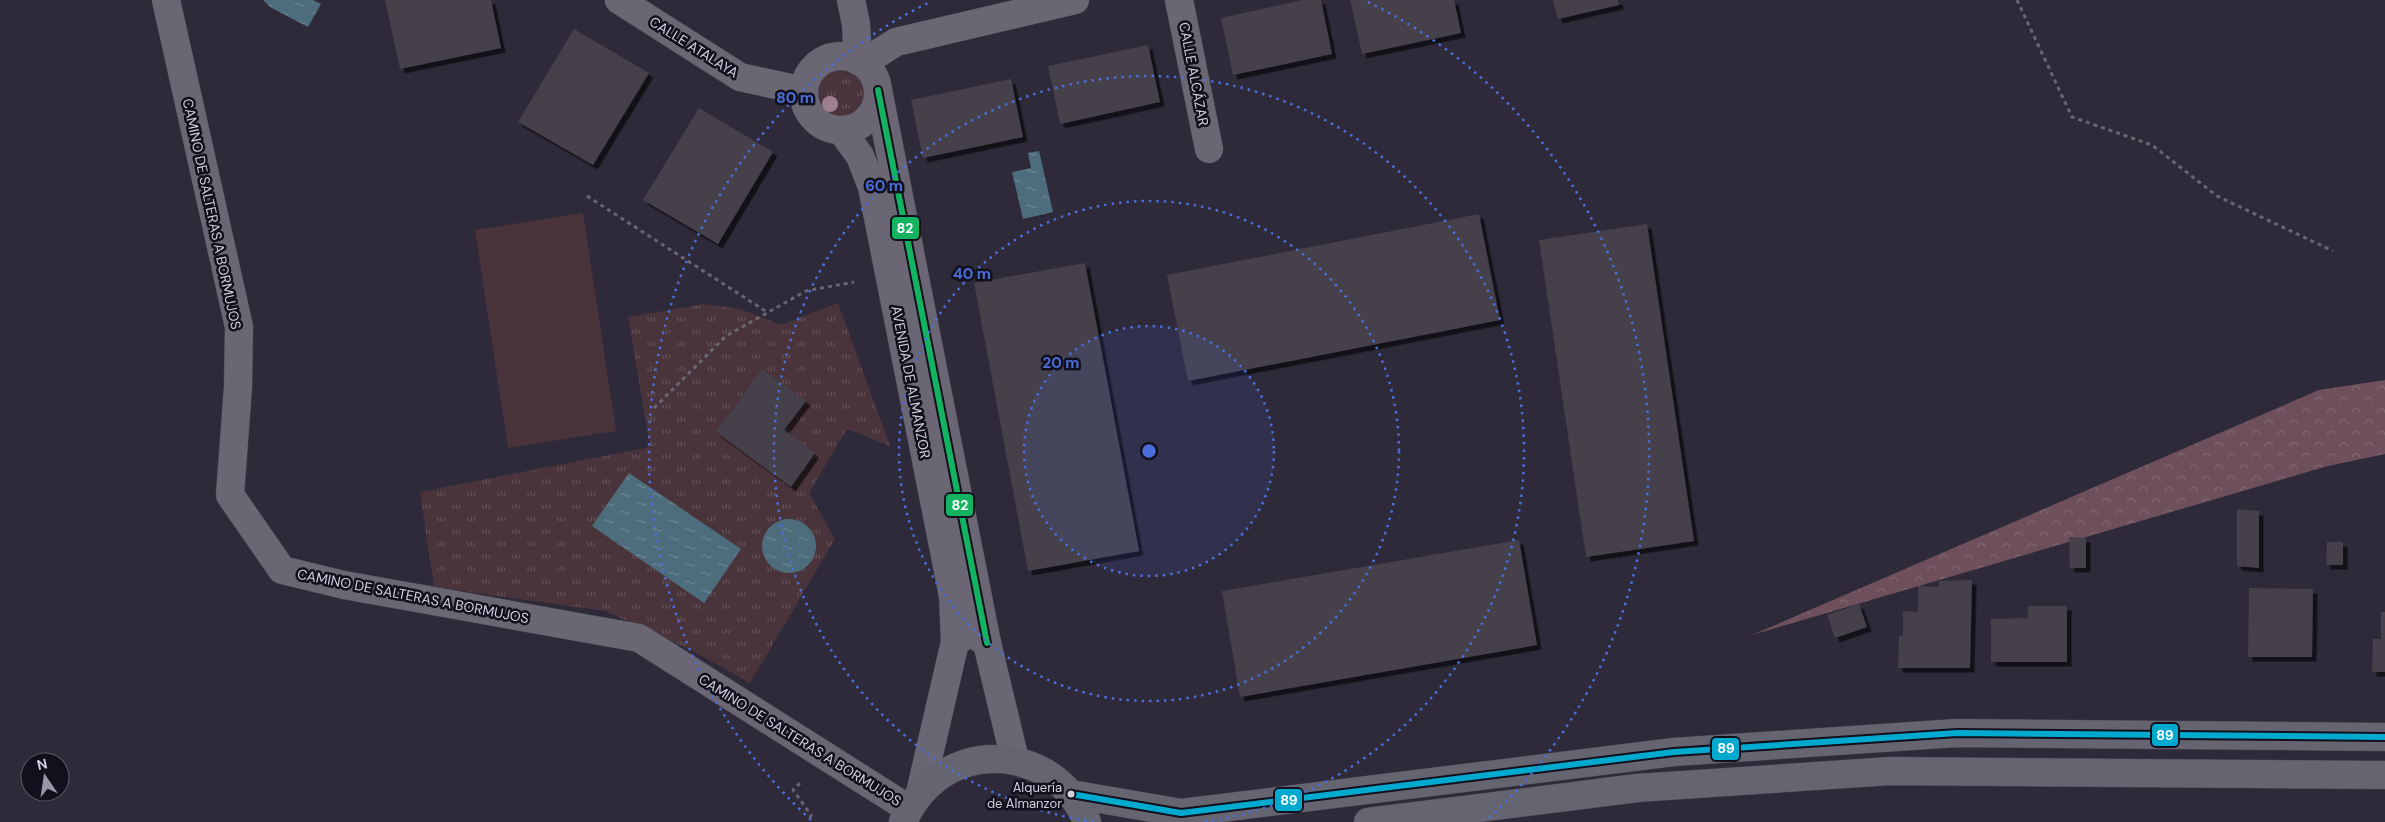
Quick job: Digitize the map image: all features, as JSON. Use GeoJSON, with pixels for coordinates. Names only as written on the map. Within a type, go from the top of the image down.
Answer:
{"type":"FeatureCollection","features":[{"type":"Feature","properties":{"kind":"main road"},"geometry":{"type":"LineString","coordinates":[[1071,794],[1181,814],[1674,752],[1956,734],[2385,737]]}},
{"type":"Feature","properties":{"kind":"main road"},"geometry":{"type":"LineString","coordinates":[[911,808],[940,775],[963,764],[989,758],[1015,760],[1036,767],[1055,778],[1071,794],[1087,822]]}},
{"type":"Feature","properties":{"kind":"main road"},"geometry":{"type":"LineString","coordinates":[[1368,822],[1637,788],[1891,771],[2385,775]]}},
{"type":"Feature","properties":{"kind":"street","name":"CAMINO DE SALTERAS A BORMUJOS"},"geometry":{"type":"LineString","coordinates":[[166,0],[239,327],[238,387],[230,495],[282,570],[344,585],[639,638],[911,808]]}},
{"type":"Feature","properties":{"kind":"street","name":"CALLE ATALAYA"},"geometry":{"type":"LineString","coordinates":[[618,0],[740,77],[804,90]]}},
{"type":"Feature","properties":{"kind":"street"},"geometry":{"type":"LineString","coordinates":[[851,0],[861,62]]}},
{"type":"Feature","properties":{"kind":"street"},"geometry":{"type":"LineString","coordinates":[[861,62],[896,42],[1075,0]]}},
{"type":"Feature","properties":{"kind":"street","name":"CALLE ALCÁZAR"},"geometry":{"type":"LineString","coordinates":[[1179,0],[1208,149]]}},
{"type":"Feature","properties":{"kind":"street"},"geometry":{"type":"LineString","coordinates":[[846,56],[861,62],[876,80],[878,90],[877,102],[868,118],[854,128],[841,130],[830,129],[818,123],[810,114],[805,103],[804,90],[810,73],[823,61],[835,57],[846,56]]}},
{"type":"Feature","properties":{"kind":"street","name":"AVENIDA DE ALMANZOR"},"geometry":{"type":"LineString","coordinates":[[878,90],[987,643],[1015,760]]}},
{"type":"Feature","properties":{"kind":"street","name":"AVENIDA DE ALMANZOR"},"geometry":{"type":"LineString","coordinates":[[841,130],[860,156],[872,187],[954,596],[955,642],[911,808]]}},
{"type":"Feature","properties":{"kind":"street"},"geometry":{"type":"LineString","coordinates":[[955,642],[971,632],[987,643]]}},
{"type":"Feature","properties":{"kind":"path"},"geometry":{"type":"LineString","coordinates":[[2017,0],[2072,117],[2152,145],[2216,196],[2333,251]]}},
{"type":"Feature","properties":{"kind":"path"},"geometry":{"type":"LineString","coordinates":[[587,196],[768,312]]}},
{"type":"Feature","properties":{"kind":"path"},"geometry":{"type":"LineString","coordinates":[[654,408],[726,336],[768,312],[806,292],[890,276]]}},
{"type":"Feature","properties":{"kind":"green space"},"geometry":{"type":"Polygon","coordinates":[[[836,66],[848,66],[858,70],[866,78],[870,94],[866,110],[858,118],[848,122],[836,122],[826,118],[818,110],[814,100],[814,88],[818,78],[826,70],[836,66]]]}},
{"type":"Feature","properties":{"kind":"green space"},"geometry":{"type":"Polygon","coordinates":[[[583,213],[616,431],[508,448],[475,230],[583,213]]]}},
{"type":"Feature","properties":{"kind":"green space"},"geometry":{"type":"Polygon","coordinates":[[[838,303],[890,446],[847,429],[809,493],[835,539],[750,683],[693,651],[605,611],[434,587],[420,492],[650,447],[628,317],[704,304],[740,309],[781,325],[838,303]]]}},
{"type":"Feature","properties":{"kind":"green space"},"geometry":{"type":"Polygon","coordinates":[[[2385,380],[2385,454],[2328,466],[1752,635],[2319,390],[2385,380]]]}},
{"type":"Feature","properties":{"kind":"water"},"geometry":{"type":"Polygon","coordinates":[[[263,0],[313,0],[321,4],[308,27],[270,7],[263,0]]]}},
{"type":"Feature","properties":{"kind":"water"},"geometry":{"type":"Polygon","coordinates":[[[1039,151],[1053,212],[1023,219],[1012,172],[1031,168],[1028,153],[1039,151]]]}},
{"type":"Feature","properties":{"kind":"water"},"geometry":{"type":"Polygon","coordinates":[[[629,473],[741,549],[704,603],[592,526],[629,473]]]}},
{"type":"Feature","properties":{"kind":"water"},"geometry":{"type":"Polygon","coordinates":[[[784,519],[794,519],[804,523],[812,531],[816,546],[812,561],[804,569],[794,573],[784,573],[774,569],[766,561],[762,551],[762,541],[766,531],[774,523],[784,519]]]}},
{"type":"Feature","properties":{"kind":"building"},"geometry":{"type":"Polygon","coordinates":[[[385,0],[491,0],[501,48],[400,69],[385,0]]]}},
{"type":"Feature","properties":{"kind":"building"},"geometry":{"type":"Polygon","coordinates":[[[1303,0],[1321,0],[1332,54],[1233,75],[1221,18],[1303,0]]]}},
{"type":"Feature","properties":{"kind":"building"},"geometry":{"type":"Polygon","coordinates":[[[1350,0],[1454,0],[1461,33],[1362,54],[1350,0]]]}},
{"type":"Feature","properties":{"kind":"building"},"geometry":{"type":"Polygon","coordinates":[[[1553,0],[1618,0],[1619,5],[1558,19],[1553,0]]]}},
{"type":"Feature","properties":{"kind":"building"},"geometry":{"type":"Polygon","coordinates":[[[574,29],[649,73],[593,165],[518,122],[574,29]]]}},
{"type":"Feature","properties":{"kind":"building"},"geometry":{"type":"Polygon","coordinates":[[[1148,45],[1160,102],[1060,124],[1048,66],[1148,45]]]}},
{"type":"Feature","properties":{"kind":"building"},"geometry":{"type":"Polygon","coordinates":[[[1011,79],[1023,137],[923,158],[911,100],[1011,79]]]}},
{"type":"Feature","properties":{"kind":"building"},"geometry":{"type":"Polygon","coordinates":[[[699,108],[773,152],[718,244],[643,200],[699,108]]]}},
{"type":"Feature","properties":{"kind":"building"},"geometry":{"type":"Polygon","coordinates":[[[1479,214],[1500,320],[1188,381],[1167,275],[1479,214]]]}},
{"type":"Feature","properties":{"kind":"building"},"geometry":{"type":"Polygon","coordinates":[[[1647,224],[1694,541],[1586,557],[1539,240],[1647,224]]]}},
{"type":"Feature","properties":{"kind":"building"},"geometry":{"type":"Polygon","coordinates":[[[1085,263],[1139,551],[1028,571],[974,283],[1085,263]]]}},
{"type":"Feature","properties":{"kind":"building"},"geometry":{"type":"Polygon","coordinates":[[[762,369],[806,401],[784,430],[815,453],[791,487],[716,432],[762,369]]]}},
{"type":"Feature","properties":{"kind":"building"},"geometry":{"type":"Polygon","coordinates":[[[2237,509],[2259,511],[2259,568],[2237,566],[2237,509]]]}},
{"type":"Feature","properties":{"kind":"building"},"geometry":{"type":"Polygon","coordinates":[[[2069,537],[2086,538],[2086,568],[2070,568],[2069,537]]]}},
{"type":"Feature","properties":{"kind":"building"},"geometry":{"type":"Polygon","coordinates":[[[1519,540],[1537,645],[1240,697],[1222,591],[1519,540]]]}},
{"type":"Feature","properties":{"kind":"building"},"geometry":{"type":"Polygon","coordinates":[[[2327,542],[2343,542],[2343,565],[2326,565],[2327,542]]]}},
{"type":"Feature","properties":{"kind":"building"},"geometry":{"type":"Polygon","coordinates":[[[1972,580],[1970,668],[1898,668],[1899,636],[1903,636],[1903,611],[1918,612],[1918,586],[1939,587],[1939,581],[1972,580]]]}},
{"type":"Feature","properties":{"kind":"building"},"geometry":{"type":"Polygon","coordinates":[[[2249,588],[2313,589],[2312,657],[2248,657],[2249,588]]]}},
{"type":"Feature","properties":{"kind":"building"},"geometry":{"type":"Polygon","coordinates":[[[1859,604],[1867,627],[1835,638],[1827,615],[1859,604]]]}},
{"type":"Feature","properties":{"kind":"building"},"geometry":{"type":"Polygon","coordinates":[[[2028,606],[2067,606],[2067,662],[1991,662],[1991,619],[2028,618],[2028,606]]]}},
{"type":"Feature","properties":{"kind":"building"},"geometry":{"type":"Polygon","coordinates":[[[2381,612],[2385,612],[2385,672],[2372,672],[2373,639],[2381,639],[2381,612]]]}},
{"type":"Feature","properties":{"kind":"transit line","name":"82"},"geometry":{"type":"LineString","coordinates":[[878,90],[987,643]]}},
{"type":"Feature","properties":{"kind":"transit line","name":"89"},"geometry":{"type":"LineString","coordinates":[[1071,794],[1181,813],[1674,752],[1957,733],[2385,737]]}},
{"type":"Feature","properties":{"kind":"place","name":"Alquería de Almanzor"},"geometry":{"type":"Point","coordinates":[1071,794]}}]}
